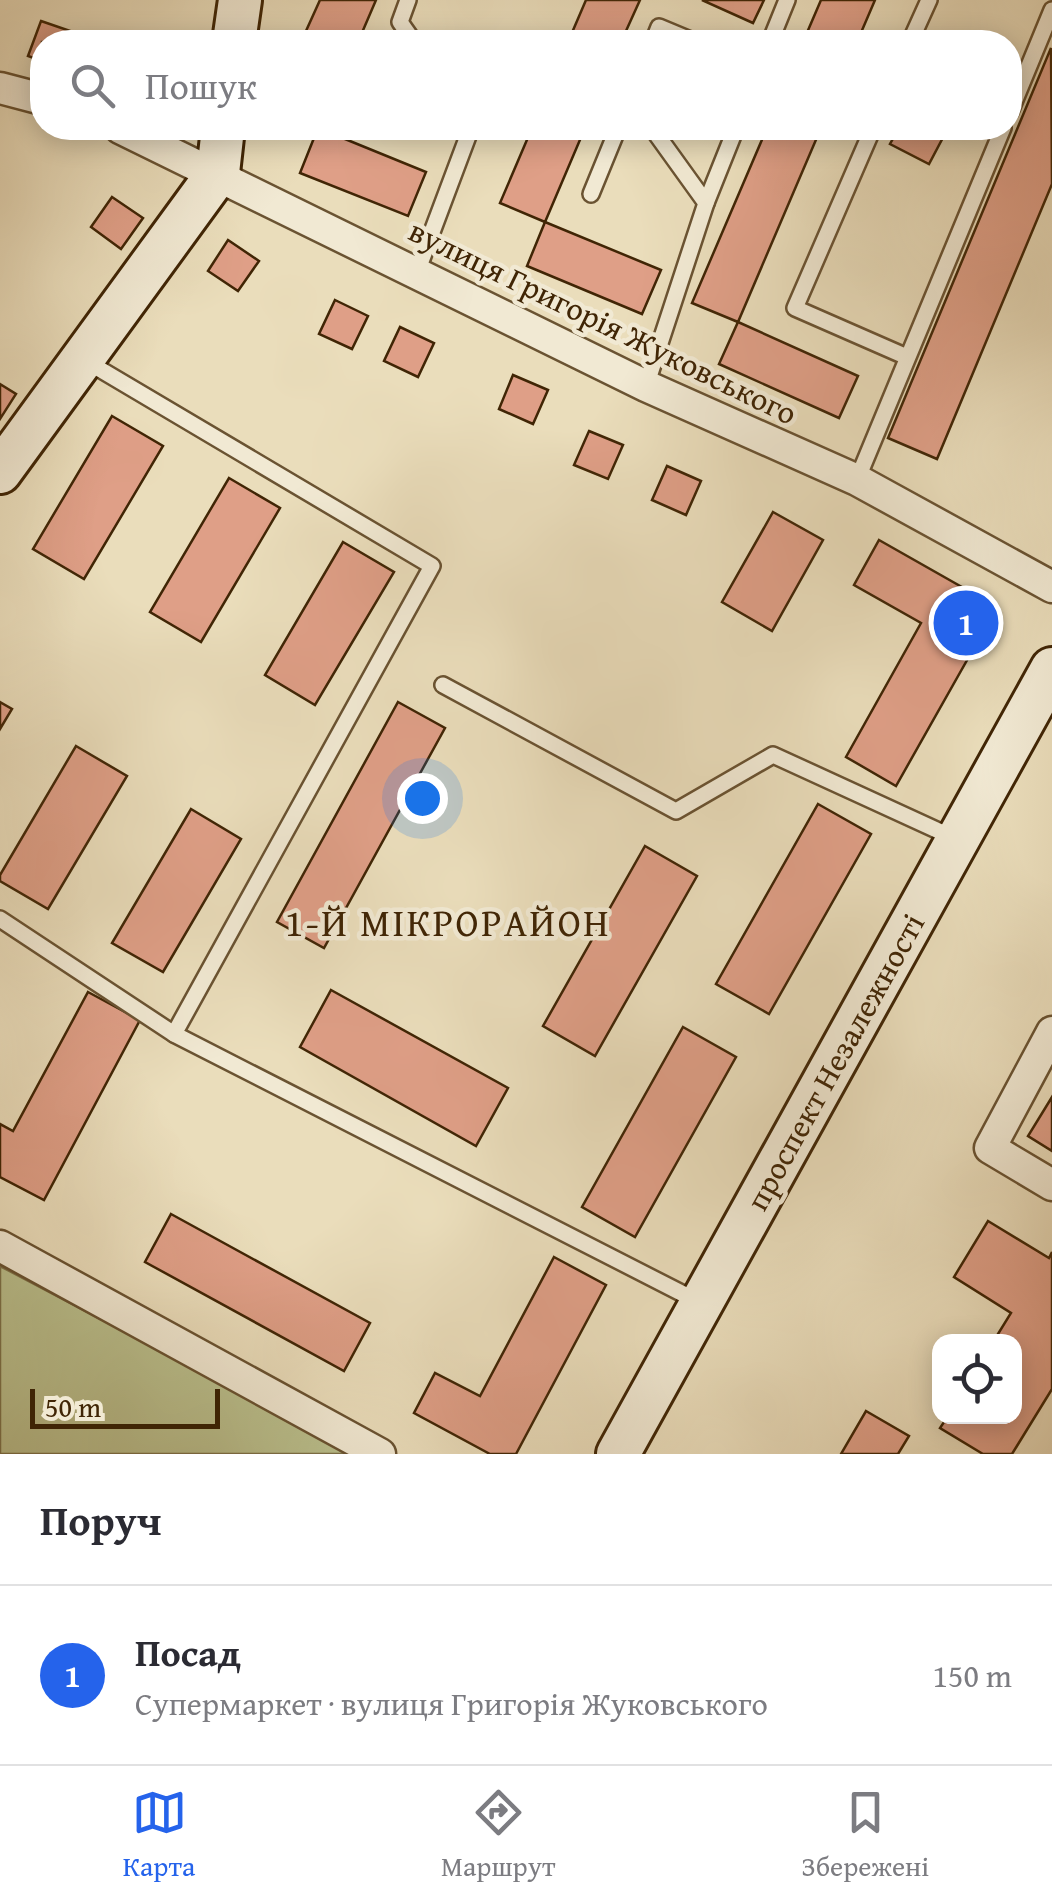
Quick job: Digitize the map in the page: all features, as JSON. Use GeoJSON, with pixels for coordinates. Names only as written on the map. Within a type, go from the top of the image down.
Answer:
{"type":"FeatureCollection","features":[{"type":"Feature","properties":{"kind":"street"},"geometry":{"type":"LineString","coordinates":[[236,30],[240,0]]}},
{"type":"Feature","properties":{"kind":"street"},"geometry":{"type":"LineString","coordinates":[[0,88],[30,96]]}},
{"type":"Feature","properties":{"kind":"street","name":"вулиця Григорія Жуковського"},"geometry":{"type":"LineString","coordinates":[[146,140],[646,386],[857,480],[1052,588]]}},
{"type":"Feature","properties":{"kind":"street"},"geometry":{"type":"LineString","coordinates":[[0,472],[218,174],[222,140]]}},
{"type":"Feature","properties":{"kind":"street","name":"проспект Незалежності"},"geometry":{"type":"LineString","coordinates":[[618,1454],[1052,670]]}},
{"type":"Feature","properties":{"kind":"street"},"geometry":{"type":"LineString","coordinates":[[1052,1032],[990,1148],[1052,1184]]}},
{"type":"Feature","properties":{"kind":"street"},"geometry":{"type":"LineString","coordinates":[[0,1246],[380,1454]]}},
{"type":"Feature","properties":{"kind":"lane"},"geometry":{"type":"LineString","coordinates":[[406,30],[400,22],[408,0]]}},
{"type":"Feature","properties":{"kind":"lane"},"geometry":{"type":"LineString","coordinates":[[775,30],[787,0]]}},
{"type":"Feature","properties":{"kind":"lane"},"geometry":{"type":"LineString","coordinates":[[915,30],[929,0]]}},
{"type":"Feature","properties":{"kind":"lane"},"geometry":{"type":"LineString","coordinates":[[1022,82],[1052,7],[1043,0]]}},
{"type":"Feature","properties":{"kind":"lane"},"geometry":{"type":"LineString","coordinates":[[417,272],[466,140]]}},
{"type":"Feature","properties":{"kind":"lane"},"geometry":{"type":"LineString","coordinates":[[591,194],[613,140]]}},
{"type":"Feature","properties":{"kind":"lane"},"geometry":{"type":"LineString","coordinates":[[661,140],[706,203]]}},
{"type":"Feature","properties":{"kind":"lane"},"geometry":{"type":"LineString","coordinates":[[646,386],[706,203],[731,140]]}},
{"type":"Feature","properties":{"kind":"lane"},"geometry":{"type":"LineString","coordinates":[[868,140],[795,308],[907,358]]}},
{"type":"Feature","properties":{"kind":"lane"},"geometry":{"type":"LineString","coordinates":[[857,480],[998,140]]}},
{"type":"Feature","properties":{"kind":"lane"},"geometry":{"type":"LineString","coordinates":[[82,359],[432,566],[174,1034]]}},
{"type":"Feature","properties":{"kind":"lane"},"geometry":{"type":"LineString","coordinates":[[443,686],[676,811],[774,755],[958,839]]}},
{"type":"Feature","properties":{"kind":"lane"},"geometry":{"type":"LineString","coordinates":[[0,919],[174,1034],[701,1304]]}},
{"type":"Feature","properties":{"kind":"green space"},"geometry":{"type":"Polygon","coordinates":[[[0,1266],[357,1454],[0,1454],[0,1266]]]}},
{"type":"Feature","properties":{"kind":"building"},"geometry":{"type":"Polygon","coordinates":[[[320,0],[376,0],[363,30],[306,30],[320,0]]]}},
{"type":"Feature","properties":{"kind":"building"},"geometry":{"type":"Polygon","coordinates":[[[586,0],[640,0],[626,30],[573,30],[586,0]]]}},
{"type":"Feature","properties":{"kind":"building"},"geometry":{"type":"Polygon","coordinates":[[[702,0],[764,0],[753,23],[702,0]]]}},
{"type":"Feature","properties":{"kind":"building"},"geometry":{"type":"Polygon","coordinates":[[[821,0],[875,0],[862,30],[808,30],[821,0]]]}},
{"type":"Feature","properties":{"kind":"building"},"geometry":{"type":"Polygon","coordinates":[[[41,21],[67,30],[38,30],[41,21]]]}},
{"type":"Feature","properties":{"kind":"building"},"geometry":{"type":"Polygon","coordinates":[[[1051,48],[1052,184],[937,459],[888,438],[1013,140],[1022,140],[1022,117],[1051,48]]]}},
{"type":"Feature","properties":{"kind":"building"},"geometry":{"type":"Polygon","coordinates":[[[313,140],[347,140],[426,172],[408,216],[300,173],[313,140]]]}},
{"type":"Feature","properties":{"kind":"building"},"geometry":{"type":"Polygon","coordinates":[[[527,140],[580,140],[545,222],[500,203],[527,140]]]}},
{"type":"Feature","properties":{"kind":"building"},"geometry":{"type":"Polygon","coordinates":[[[762,140],[816,140],[738,322],[692,303],[762,140]]]}},
{"type":"Feature","properties":{"kind":"building"},"geometry":{"type":"Polygon","coordinates":[[[892,140],[942,140],[929,164],[890,144],[892,140]]]}},
{"type":"Feature","properties":{"kind":"building"},"geometry":{"type":"Polygon","coordinates":[[[112,197],[143,218],[121,249],[91,227],[112,197]]]}},
{"type":"Feature","properties":{"kind":"building"},"geometry":{"type":"Polygon","coordinates":[[[545,222],[661,270],[642,314],[527,266],[545,222]]]}},
{"type":"Feature","properties":{"kind":"building"},"geometry":{"type":"Polygon","coordinates":[[[228,240],[259,261],[238,291],[208,271],[228,240]]]}},
{"type":"Feature","properties":{"kind":"building"},"geometry":{"type":"Polygon","coordinates":[[[335,300],[368,316],[352,349],[319,334],[335,300]]]}},
{"type":"Feature","properties":{"kind":"building"},"geometry":{"type":"Polygon","coordinates":[[[738,322],[858,376],[839,418],[719,364],[738,322]]]}},
{"type":"Feature","properties":{"kind":"building"},"geometry":{"type":"Polygon","coordinates":[[[400,327],[434,343],[418,377],[384,361],[400,327]]]}},
{"type":"Feature","properties":{"kind":"building"},"geometry":{"type":"Polygon","coordinates":[[[513,375],[548,390],[533,424],[499,409],[513,375]]]}},
{"type":"Feature","properties":{"kind":"building"},"geometry":{"type":"Polygon","coordinates":[[[0,384],[16,394],[0,419],[0,384]]]}},
{"type":"Feature","properties":{"kind":"building"},"geometry":{"type":"Polygon","coordinates":[[[112,416],[163,446],[84,579],[33,549],[112,416]]]}},
{"type":"Feature","properties":{"kind":"building"},"geometry":{"type":"Polygon","coordinates":[[[589,431],[623,445],[608,479],[574,465],[589,431]]]}},
{"type":"Feature","properties":{"kind":"building"},"geometry":{"type":"Polygon","coordinates":[[[667,466],[701,481],[686,515],[652,500],[667,466]]]}},
{"type":"Feature","properties":{"kind":"building"},"geometry":{"type":"Polygon","coordinates":[[[229,478],[280,508],[201,642],[150,612],[229,478]]]}},
{"type":"Feature","properties":{"kind":"building"},"geometry":{"type":"Polygon","coordinates":[[[773,512],[823,540],[772,631],[722,602],[773,512]]]}},
{"type":"Feature","properties":{"kind":"building"},"geometry":{"type":"Polygon","coordinates":[[[879,540],[997,607],[896,786],[846,757],[921,623],[854,585],[879,540]]]}},
{"type":"Feature","properties":{"kind":"building"},"geometry":{"type":"Polygon","coordinates":[[[343,542],[394,572],[315,705],[265,675],[343,542]]]}},
{"type":"Feature","properties":{"kind":"building"},"geometry":{"type":"Polygon","coordinates":[[[0,702],[12,709],[0,729],[0,702]]]}},
{"type":"Feature","properties":{"kind":"building"},"geometry":{"type":"Polygon","coordinates":[[[398,702],[445,728],[324,948],[277,922],[398,702]]]}},
{"type":"Feature","properties":{"kind":"building"},"geometry":{"type":"Polygon","coordinates":[[[76,746],[127,776],[48,909],[0,881],[0,875],[76,746]]]}},
{"type":"Feature","properties":{"kind":"building"},"geometry":{"type":"Polygon","coordinates":[[[818,804],[871,834],[769,1014],[716,984],[818,804]]]}},
{"type":"Feature","properties":{"kind":"building"},"geometry":{"type":"Polygon","coordinates":[[[191,809],[241,839],[163,972],[112,943],[191,809]]]}},
{"type":"Feature","properties":{"kind":"building"},"geometry":{"type":"Polygon","coordinates":[[[645,846],[697,876],[595,1056],[543,1026],[645,846]]]}},
{"type":"Feature","properties":{"kind":"building"},"geometry":{"type":"Polygon","coordinates":[[[331,990],[508,1088],[476,1146],[300,1047],[331,990]]]}},
{"type":"Feature","properties":{"kind":"building"},"geometry":{"type":"Polygon","coordinates":[[[88,992],[140,1020],[44,1200],[0,1177],[0,1124],[13,1131],[88,992]]]}},
{"type":"Feature","properties":{"kind":"building"},"geometry":{"type":"Polygon","coordinates":[[[683,1027],[736,1057],[635,1237],[582,1207],[683,1027]]]}},
{"type":"Feature","properties":{"kind":"building"},"geometry":{"type":"Polygon","coordinates":[[[1052,1097],[1052,1151],[1028,1136],[1052,1097]]]}},
{"type":"Feature","properties":{"kind":"building"},"geometry":{"type":"Polygon","coordinates":[[[171,1214],[370,1323],[344,1371],[145,1262],[171,1214]]]}},
{"type":"Feature","properties":{"kind":"building"},"geometry":{"type":"Polygon","coordinates":[[[988,1221],[1049,1258],[1052,1252],[1052,1389],[1012,1454],[983,1454],[940,1428],[943,1424],[1022,1424],[1022,1334],[998,1334],[1011,1313],[954,1277],[988,1221]]]}},
{"type":"Feature","properties":{"kind":"building"},"geometry":{"type":"Polygon","coordinates":[[[554,1257],[606,1285],[516,1454],[490,1454],[414,1413],[435,1373],[480,1396],[554,1257]]]}},
{"type":"Feature","properties":{"kind":"building"},"geometry":{"type":"Polygon","coordinates":[[[866,1411],[909,1436],[898,1454],[841,1454],[866,1411]]]}},
{"type":"Feature","properties":{"kind":"place","name":"Посад"},"geometry":{"type":"Point","coordinates":[966,623]}},
{"type":"Feature","properties":{"kind":"district","name":"1-Й МІКРОРАЙОН"},"geometry":{"type":"Point","coordinates":[448,923]}}]}
